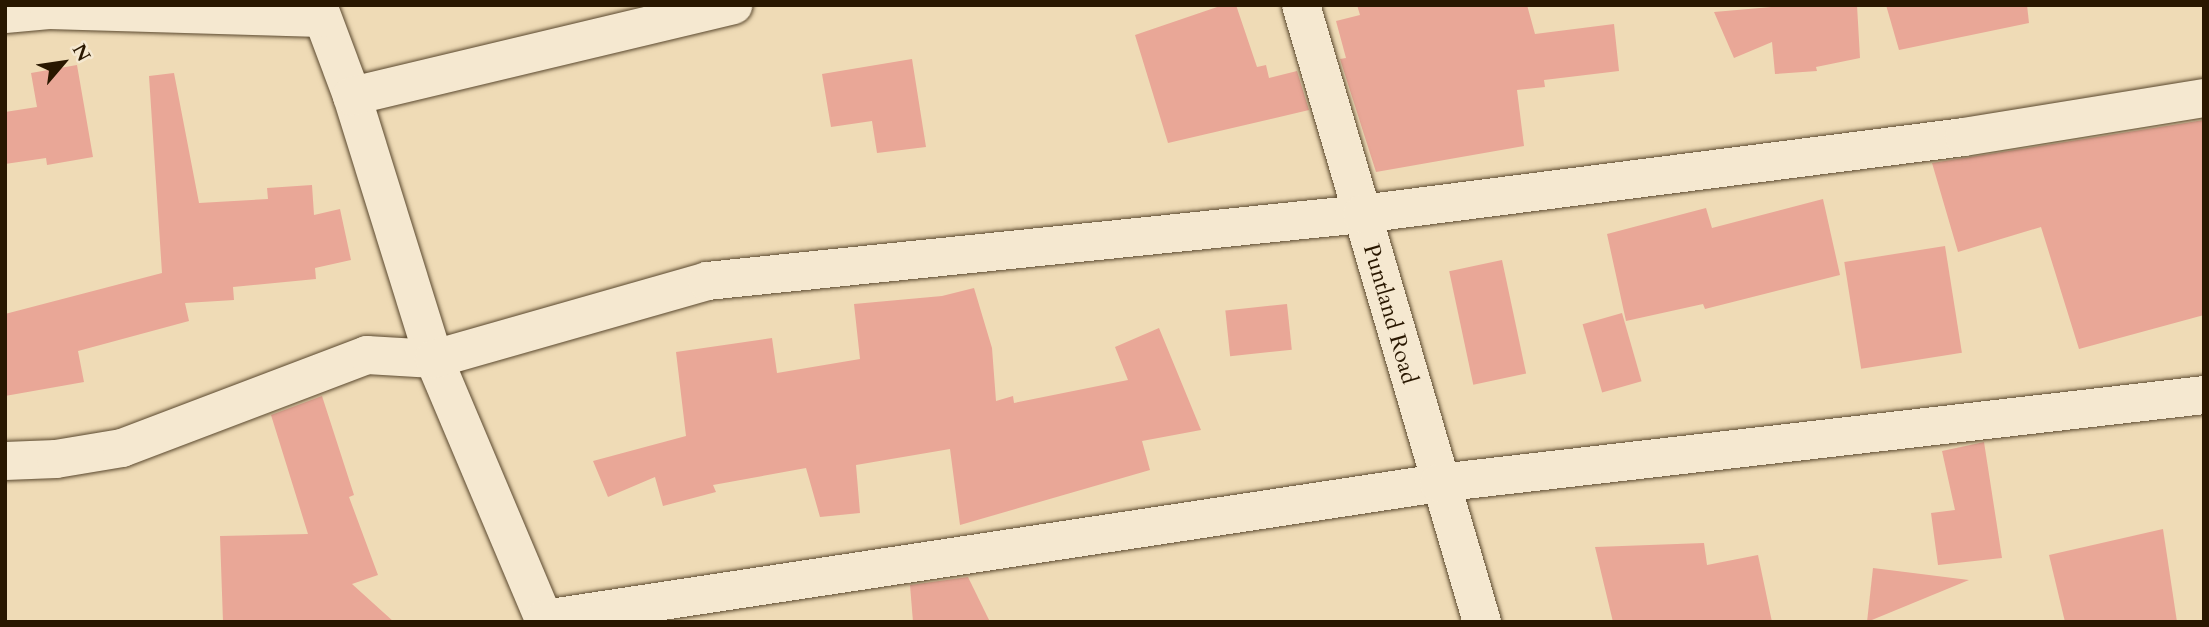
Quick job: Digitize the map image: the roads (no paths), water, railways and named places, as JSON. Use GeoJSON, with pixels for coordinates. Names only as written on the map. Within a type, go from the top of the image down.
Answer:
{"type":"FeatureCollection","features":[{"type":"Feature","properties":{"kind":"street"},"geometry":{"type":"LineString","coordinates":[[352,96],[733,5]]}},
{"type":"Feature","properties":{"kind":"street","name":"Puntland Road"},"geometry":{"type":"LineString","coordinates":[[1301,5],[1439,483],[1482,622]]}},
{"type":"Feature","properties":{"kind":"street"},"geometry":{"type":"LineString","coordinates":[[5,14],[49,10],[319,12],[352,96],[434,359],[544,620],[1439,483],[2204,395]]}},
{"type":"Feature","properties":{"kind":"street"},"geometry":{"type":"LineString","coordinates":[[5,461],[56,459],[121,448],[367,355],[434,359],[707,281],[1362,214],[1964,137],[2204,98]]}}]}
